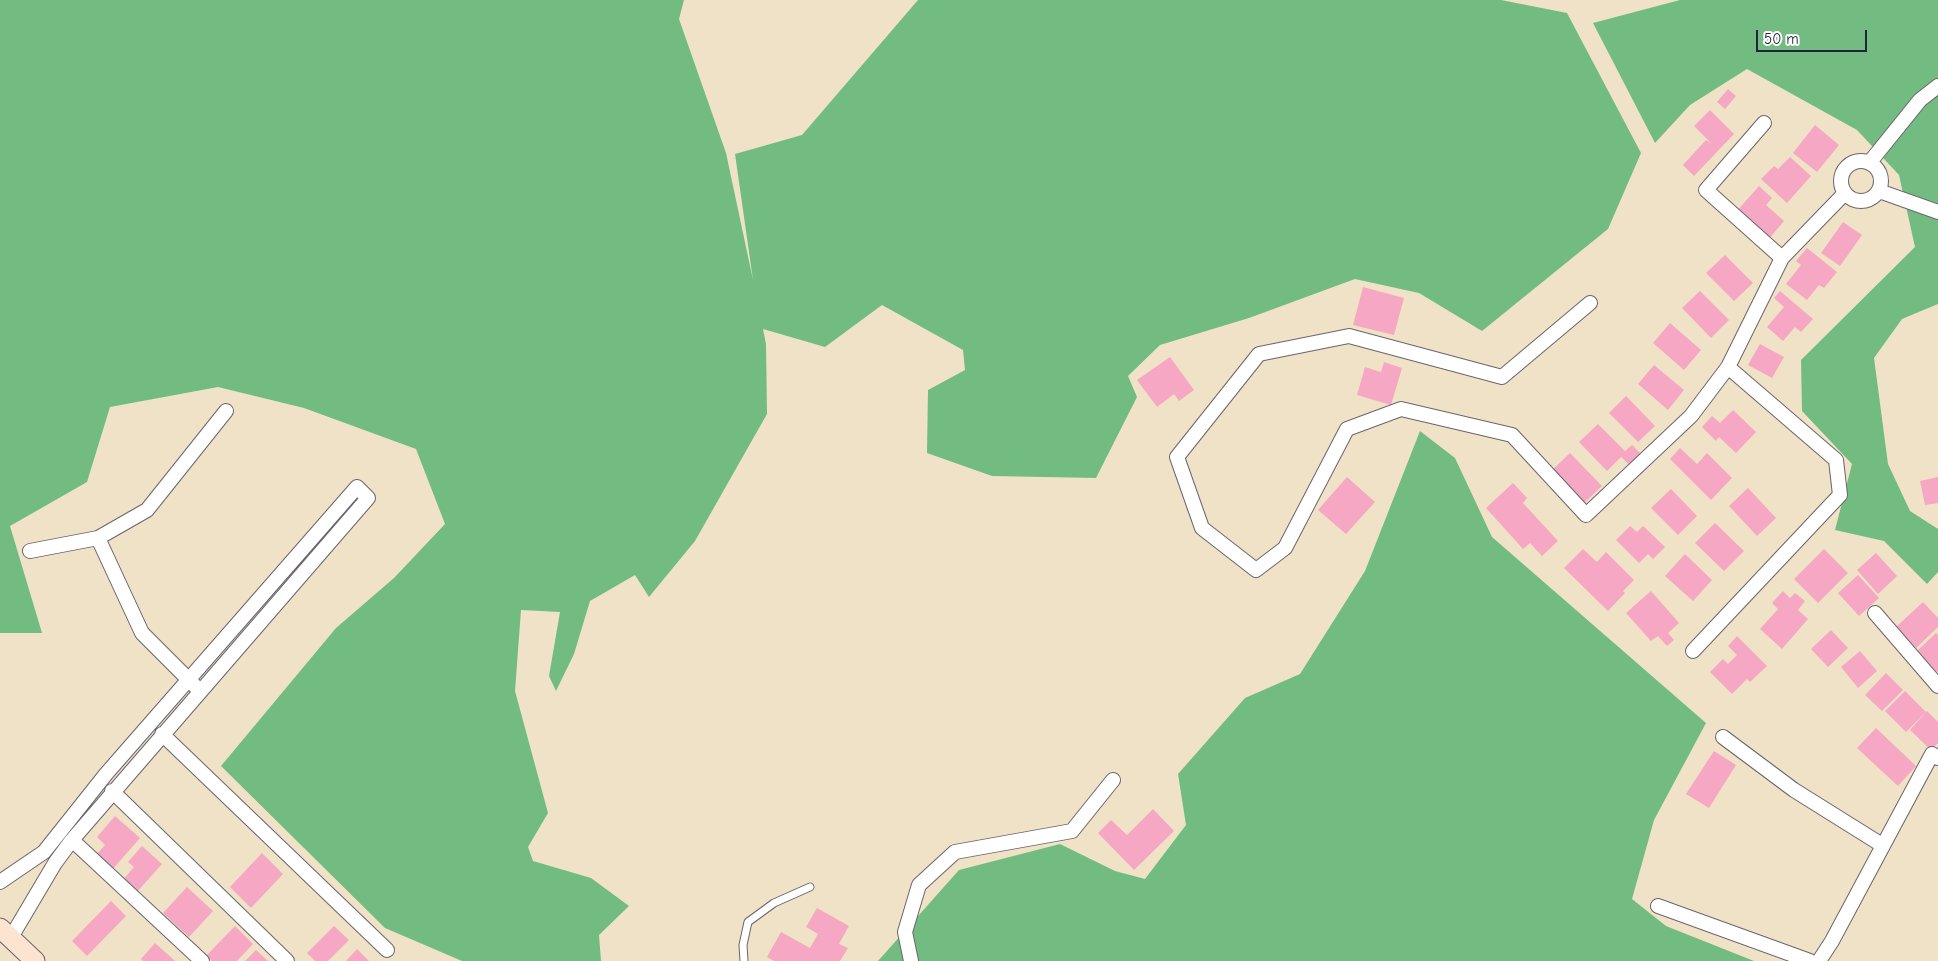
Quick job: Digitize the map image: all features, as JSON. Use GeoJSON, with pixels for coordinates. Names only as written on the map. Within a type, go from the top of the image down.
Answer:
{"type":"FeatureCollection","features":[{"type":"Feature","properties":{"kind":"street"},"geometry":{"type":"LineString","coordinates":[[1870,162],[1920,100],[1938,86]]}},
{"type":"Feature","properties":{"kind":"street"},"geometry":{"type":"LineString","coordinates":[[1764,123],[1706,190],[1782,258]]}},
{"type":"Feature","properties":{"kind":"street"},"geometry":{"type":"LineString","coordinates":[[1857,161],[1870,162],[1876,166],[1881,177],[1879,191],[1867,200],[1860,201],[1852,198],[1845,192],[1841,182],[1845,170],[1850,164],[1857,161]]}},
{"type":"Feature","properties":{"kind":"street"},"geometry":{"type":"LineString","coordinates":[[1879,191],[1938,212]]}},
{"type":"Feature","properties":{"kind":"street"},"geometry":{"type":"LineString","coordinates":[[1590,303],[1502,377],[1349,336],[1259,354],[1178,457],[1202,528],[1256,570],[1285,548],[1347,429],[1401,409],[1512,435],[1586,515],[1691,416],[1728,367],[1782,258],[1845,192]]}},
{"type":"Feature","properties":{"kind":"street"},"geometry":{"type":"LineString","coordinates":[[1693,651],[1840,495],[1836,460],[1728,367]]}},
{"type":"Feature","properties":{"kind":"street"},"geometry":{"type":"LineString","coordinates":[[30,551],[98,538],[147,510],[226,411]]}},
{"type":"Feature","properties":{"kind":"street"},"geometry":{"type":"LineString","coordinates":[[0,882],[44,852],[106,774],[357,486],[368,498],[112,791],[72,840],[5,934],[35,961]]}},
{"type":"Feature","properties":{"kind":"street"},"geometry":{"type":"LineString","coordinates":[[98,538],[142,633],[200,691]]}},
{"type":"Feature","properties":{"kind":"street"},"geometry":{"type":"LineString","coordinates":[[1875,613],[1938,686]]}},
{"type":"Feature","properties":{"kind":"street"},"geometry":{"type":"LineString","coordinates":[[162,734],[387,950]]}},
{"type":"Feature","properties":{"kind":"street"},"geometry":{"type":"LineString","coordinates":[[1723,737],[1794,790],[1882,845]]}},
{"type":"Feature","properties":{"kind":"street"},"geometry":{"type":"LineString","coordinates":[[1819,961],[1932,754],[1938,758]]}},
{"type":"Feature","properties":{"kind":"street"},"geometry":{"type":"LineString","coordinates":[[911,961],[905,932],[919,885],[955,852],[1072,831],[1113,780]]}},
{"type":"Feature","properties":{"kind":"street"},"geometry":{"type":"LineString","coordinates":[[112,791],[287,961]]}},
{"type":"Feature","properties":{"kind":"street"},"geometry":{"type":"LineString","coordinates":[[72,840],[202,961]]}},
{"type":"Feature","properties":{"kind":"street"},"geometry":{"type":"LineString","coordinates":[[1658,906],[1810,961]]}},
{"type":"Feature","properties":{"kind":"lane"},"geometry":{"type":"LineString","coordinates":[[744,961],[743,945],[748,922],[774,903],[810,887]]}},
{"type":"Feature","properties":{"kind":"green space"},"geometry":{"type":"Polygon","coordinates":[[[0,0],[684,0],[679,19],[726,153],[753,280],[735,154],[802,135],[918,0],[1501,0],[1567,13],[1641,153],[1608,229],[1482,331],[1419,293],[1355,279],[1249,318],[1160,345],[1128,376],[1137,397],[1096,478],[992,476],[927,453],[928,390],[965,370],[963,350],[882,305],[825,347],[763,329],[766,344],[767,414],[695,541],[649,597],[635,575],[590,601],[574,654],[556,691],[549,676],[560,612],[521,610],[515,691],[548,813],[528,847],[533,861],[591,878],[629,906],[599,935],[601,961],[462,961],[385,928],[221,766],[336,628],[394,578],[445,524],[416,449],[304,408],[218,387],[110,407],[87,482],[10,526],[42,633],[0,633],[0,0]]]}},
{"type":"Feature","properties":{"kind":"green space"},"geometry":{"type":"Polygon","coordinates":[[[1680,0],[1938,0],[1938,304],[1902,319],[1874,358],[1888,464],[1910,511],[1938,529],[1938,572],[1927,584],[1884,541],[1835,530],[1852,464],[1802,411],[1801,360],[1915,247],[1899,175],[1857,130],[1747,69],[1690,105],[1655,143],[1593,23],[1680,0]]]}},
{"type":"Feature","properties":{"kind":"green space"},"geometry":{"type":"Polygon","coordinates":[[[1420,431],[1455,458],[1492,537],[1706,723],[1654,820],[1632,899],[1666,926],[1754,961],[878,961],[959,870],[1060,844],[1115,871],[1145,879],[1186,825],[1178,774],[1245,698],[1300,674],[1365,571],[1420,431]]]}},
{"type":"Feature","properties":{"kind":"building"},"geometry":{"type":"Polygon","coordinates":[[[1728,89],[1736,96],[1725,109],[1717,102],[1728,89]]]}},
{"type":"Feature","properties":{"kind":"building"},"geometry":{"type":"Polygon","coordinates":[[[1710,110],[1734,134],[1694,176],[1683,165],[1706,140],[1712,144],[1694,126],[1710,110]]]}},
{"type":"Feature","properties":{"kind":"building"},"geometry":{"type":"Polygon","coordinates":[[[1815,125],[1839,145],[1817,172],[1793,153],[1815,125]]]}},
{"type":"Feature","properties":{"kind":"building"},"geometry":{"type":"Polygon","coordinates":[[[1790,157],[1811,176],[1787,203],[1761,179],[1774,166],[1778,169],[1790,157]]]}},
{"type":"Feature","properties":{"kind":"building"},"geometry":{"type":"Polygon","coordinates":[[[1759,186],[1772,198],[1766,205],[1784,221],[1768,240],[1736,212],[1759,186]]]}},
{"type":"Feature","properties":{"kind":"building"},"geometry":{"type":"Polygon","coordinates":[[[1843,222],[1862,235],[1840,266],[1821,253],[1843,222]]]}},
{"type":"Feature","properties":{"kind":"building"},"geometry":{"type":"Polygon","coordinates":[[[1807,248],[1837,272],[1824,288],[1819,285],[1807,300],[1786,284],[1801,265],[1796,261],[1807,248]]]}},
{"type":"Feature","properties":{"kind":"building"},"geometry":{"type":"Polygon","coordinates":[[[1725,255],[1753,283],[1734,301],[1706,273],[1725,255]]]}},
{"type":"Feature","properties":{"kind":"building"},"geometry":{"type":"Polygon","coordinates":[[[1363,287],[1404,298],[1394,335],[1353,325],[1363,287]]]}},
{"type":"Feature","properties":{"kind":"building"},"geometry":{"type":"Polygon","coordinates":[[[1700,291],[1729,320],[1711,338],[1682,308],[1700,291]]]}},
{"type":"Feature","properties":{"kind":"building"},"geometry":{"type":"Polygon","coordinates":[[[1780,291],[1813,319],[1801,332],[1795,327],[1783,341],[1767,327],[1784,307],[1774,298],[1780,291]]]}},
{"type":"Feature","properties":{"kind":"building"},"geometry":{"type":"Polygon","coordinates":[[[1670,323],[1701,350],[1684,370],[1653,343],[1670,323]]]}},
{"type":"Feature","properties":{"kind":"building"},"geometry":{"type":"Polygon","coordinates":[[[1760,344],[1784,357],[1772,378],[1748,365],[1760,344]]]}},
{"type":"Feature","properties":{"kind":"building"},"geometry":{"type":"Polygon","coordinates":[[[1170,357],[1194,390],[1179,401],[1174,394],[1157,407],[1137,380],[1170,357]]]}},
{"type":"Feature","properties":{"kind":"building"},"geometry":{"type":"Polygon","coordinates":[[[1384,362],[1402,368],[1391,405],[1357,395],[1365,367],[1381,372],[1384,362]]]}},
{"type":"Feature","properties":{"kind":"building"},"geometry":{"type":"Polygon","coordinates":[[[1654,365],[1684,390],[1668,410],[1638,384],[1654,365]]]}},
{"type":"Feature","properties":{"kind":"building"},"geometry":{"type":"Polygon","coordinates":[[[1626,396],[1655,426],[1638,442],[1609,413],[1626,396]]]}},
{"type":"Feature","properties":{"kind":"building"},"geometry":{"type":"Polygon","coordinates":[[[1733,410],[1756,432],[1736,453],[1719,437],[1716,441],[1702,427],[1712,416],[1720,423],[1733,410]]]}},
{"type":"Feature","properties":{"kind":"building"},"geometry":{"type":"Polygon","coordinates":[[[1598,424],[1625,451],[1632,445],[1641,454],[1630,465],[1621,457],[1607,471],[1579,442],[1598,424]]]}},
{"type":"Feature","properties":{"kind":"building"},"geometry":{"type":"Polygon","coordinates":[[[1680,448],[1697,464],[1707,453],[1732,478],[1711,500],[1670,459],[1680,448]]]}},
{"type":"Feature","properties":{"kind":"building"},"geometry":{"type":"Polygon","coordinates":[[[1570,453],[1602,486],[1582,505],[1550,472],[1570,453]]]}},
{"type":"Feature","properties":{"kind":"building"},"geometry":{"type":"Polygon","coordinates":[[[1347,477],[1375,502],[1346,534],[1318,510],[1347,477]]]}},
{"type":"Feature","properties":{"kind":"building"},"geometry":{"type":"Polygon","coordinates":[[[1938,477],[1938,503],[1925,505],[1920,481],[1938,477]]]}},
{"type":"Feature","properties":{"kind":"building"},"geometry":{"type":"Polygon","coordinates":[[[1513,483],[1527,498],[1523,503],[1558,541],[1542,556],[1530,543],[1523,549],[1486,508],[1513,483]]]}},
{"type":"Feature","properties":{"kind":"building"},"geometry":{"type":"Polygon","coordinates":[[[1748,488],[1776,518],[1757,536],[1729,506],[1748,488]]]}},
{"type":"Feature","properties":{"kind":"building"},"geometry":{"type":"Polygon","coordinates":[[[1671,489],[1697,516],[1678,535],[1651,508],[1671,489]]]}},
{"type":"Feature","properties":{"kind":"building"},"geometry":{"type":"Polygon","coordinates":[[[1715,523],[1744,551],[1724,571],[1695,543],[1715,523]]]}},
{"type":"Feature","properties":{"kind":"building"},"geometry":{"type":"Polygon","coordinates":[[[1630,526],[1637,532],[1643,526],[1665,547],[1653,559],[1648,554],[1639,563],[1616,540],[1630,526]]]}},
{"type":"Feature","properties":{"kind":"building"},"geometry":{"type":"Polygon","coordinates":[[[1583,549],[1597,562],[1606,552],[1634,580],[1608,611],[1564,568],[1583,549]]]}},
{"type":"Feature","properties":{"kind":"building"},"geometry":{"type":"Polygon","coordinates":[[[1824,549],[1848,573],[1818,603],[1794,579],[1824,549]]]}},
{"type":"Feature","properties":{"kind":"building"},"geometry":{"type":"Polygon","coordinates":[[[1876,553],[1897,576],[1878,594],[1857,570],[1876,553]]]}},
{"type":"Feature","properties":{"kind":"building"},"geometry":{"type":"Polygon","coordinates":[[[1685,554],[1712,580],[1693,601],[1665,576],[1685,554]]]}},
{"type":"Feature","properties":{"kind":"building"},"geometry":{"type":"Polygon","coordinates":[[[1858,575],[1879,598],[1859,616],[1838,593],[1858,575]]]}},
{"type":"Feature","properties":{"kind":"building"},"geometry":{"type":"Polygon","coordinates":[[[1651,591],[1679,623],[1668,633],[1674,640],[1667,646],[1658,636],[1651,641],[1626,613],[1651,591]]]}},
{"type":"Feature","properties":{"kind":"building"},"geometry":{"type":"Polygon","coordinates":[[[1783,591],[1790,598],[1795,593],[1805,601],[1798,610],[1808,619],[1782,649],[1760,629],[1778,609],[1772,603],[1783,591]]]}},
{"type":"Feature","properties":{"kind":"building"},"geometry":{"type":"Polygon","coordinates":[[[1923,602],[1938,618],[1938,627],[1916,648],[1896,627],[1923,602]]]}},
{"type":"Feature","properties":{"kind":"building"},"geometry":{"type":"Polygon","coordinates":[[[1831,630],[1848,648],[1828,667],[1811,649],[1831,630]]]}},
{"type":"Feature","properties":{"kind":"building"},"geometry":{"type":"Polygon","coordinates":[[[1936,633],[1938,635],[1938,671],[1936,673],[1916,652],[1936,633]]]}},
{"type":"Feature","properties":{"kind":"building"},"geometry":{"type":"Polygon","coordinates":[[[1737,636],[1767,666],[1750,682],[1747,679],[1732,694],[1710,672],[1723,659],[1728,664],[1737,655],[1728,646],[1737,636]]]}},
{"type":"Feature","properties":{"kind":"building"},"geometry":{"type":"Polygon","coordinates":[[[1860,651],[1877,671],[1858,688],[1841,667],[1860,651]]]}},
{"type":"Feature","properties":{"kind":"building"},"geometry":{"type":"Polygon","coordinates":[[[1886,673],[1903,690],[1882,711],[1865,695],[1886,673]]]}},
{"type":"Feature","properties":{"kind":"building"},"geometry":{"type":"Polygon","coordinates":[[[1905,691],[1926,712],[1906,732],[1885,711],[1905,691]]]}},
{"type":"Feature","properties":{"kind":"building"},"geometry":{"type":"Polygon","coordinates":[[[1927,711],[1938,722],[1938,743],[1931,750],[1910,730],[1927,711]]]}},
{"type":"Feature","properties":{"kind":"building"},"geometry":{"type":"Polygon","coordinates":[[[1876,728],[1916,766],[1898,786],[1857,748],[1876,728]]]}},
{"type":"Feature","properties":{"kind":"building"},"geometry":{"type":"Polygon","coordinates":[[[1714,751],[1736,765],[1709,808],[1686,794],[1714,751]]]}},
{"type":"Feature","properties":{"kind":"building"},"geometry":{"type":"Polygon","coordinates":[[[1153,809],[1174,831],[1134,870],[1098,833],[1111,820],[1127,835],[1153,809]]]}},
{"type":"Feature","properties":{"kind":"building"},"geometry":{"type":"Polygon","coordinates":[[[115,816],[140,838],[112,870],[96,855],[105,845],[97,837],[115,816]]]}},
{"type":"Feature","properties":{"kind":"building"},"geometry":{"type":"Polygon","coordinates":[[[142,846],[162,864],[136,893],[122,881],[134,867],[128,862],[142,846]]]}},
{"type":"Feature","properties":{"kind":"building"},"geometry":{"type":"Polygon","coordinates":[[[262,853],[283,874],[251,908],[230,887],[262,853]]]}},
{"type":"Feature","properties":{"kind":"building"},"geometry":{"type":"Polygon","coordinates":[[[187,887],[213,911],[189,937],[163,913],[187,887]]]}},
{"type":"Feature","properties":{"kind":"building"},"geometry":{"type":"Polygon","coordinates":[[[111,901],[126,916],[87,956],[72,941],[111,901]]]}},
{"type":"Feature","properties":{"kind":"building"},"geometry":{"type":"Polygon","coordinates":[[[817,908],[849,926],[839,944],[848,948],[840,961],[774,961],[767,957],[781,932],[810,948],[818,934],[806,927],[817,908]]]}},
{"type":"Feature","properties":{"kind":"building"},"geometry":{"type":"Polygon","coordinates":[[[235,926],[253,944],[237,961],[212,961],[206,956],[235,926]]]}},
{"type":"Feature","properties":{"kind":"building"},"geometry":{"type":"Polygon","coordinates":[[[334,926],[349,940],[328,961],[315,961],[307,953],[334,926]]]}},
{"type":"Feature","properties":{"kind":"building"},"geometry":{"type":"Polygon","coordinates":[[[155,943],[175,961],[143,961],[141,959],[155,943]]]}},
{"type":"Feature","properties":{"kind":"building"},"geometry":{"type":"Polygon","coordinates":[[[357,949],[369,961],[346,961],[357,949]]]}},
{"type":"Feature","properties":{"kind":"building"},"geometry":{"type":"Polygon","coordinates":[[[256,950],[268,961],[245,961],[256,950]]]}}]}
